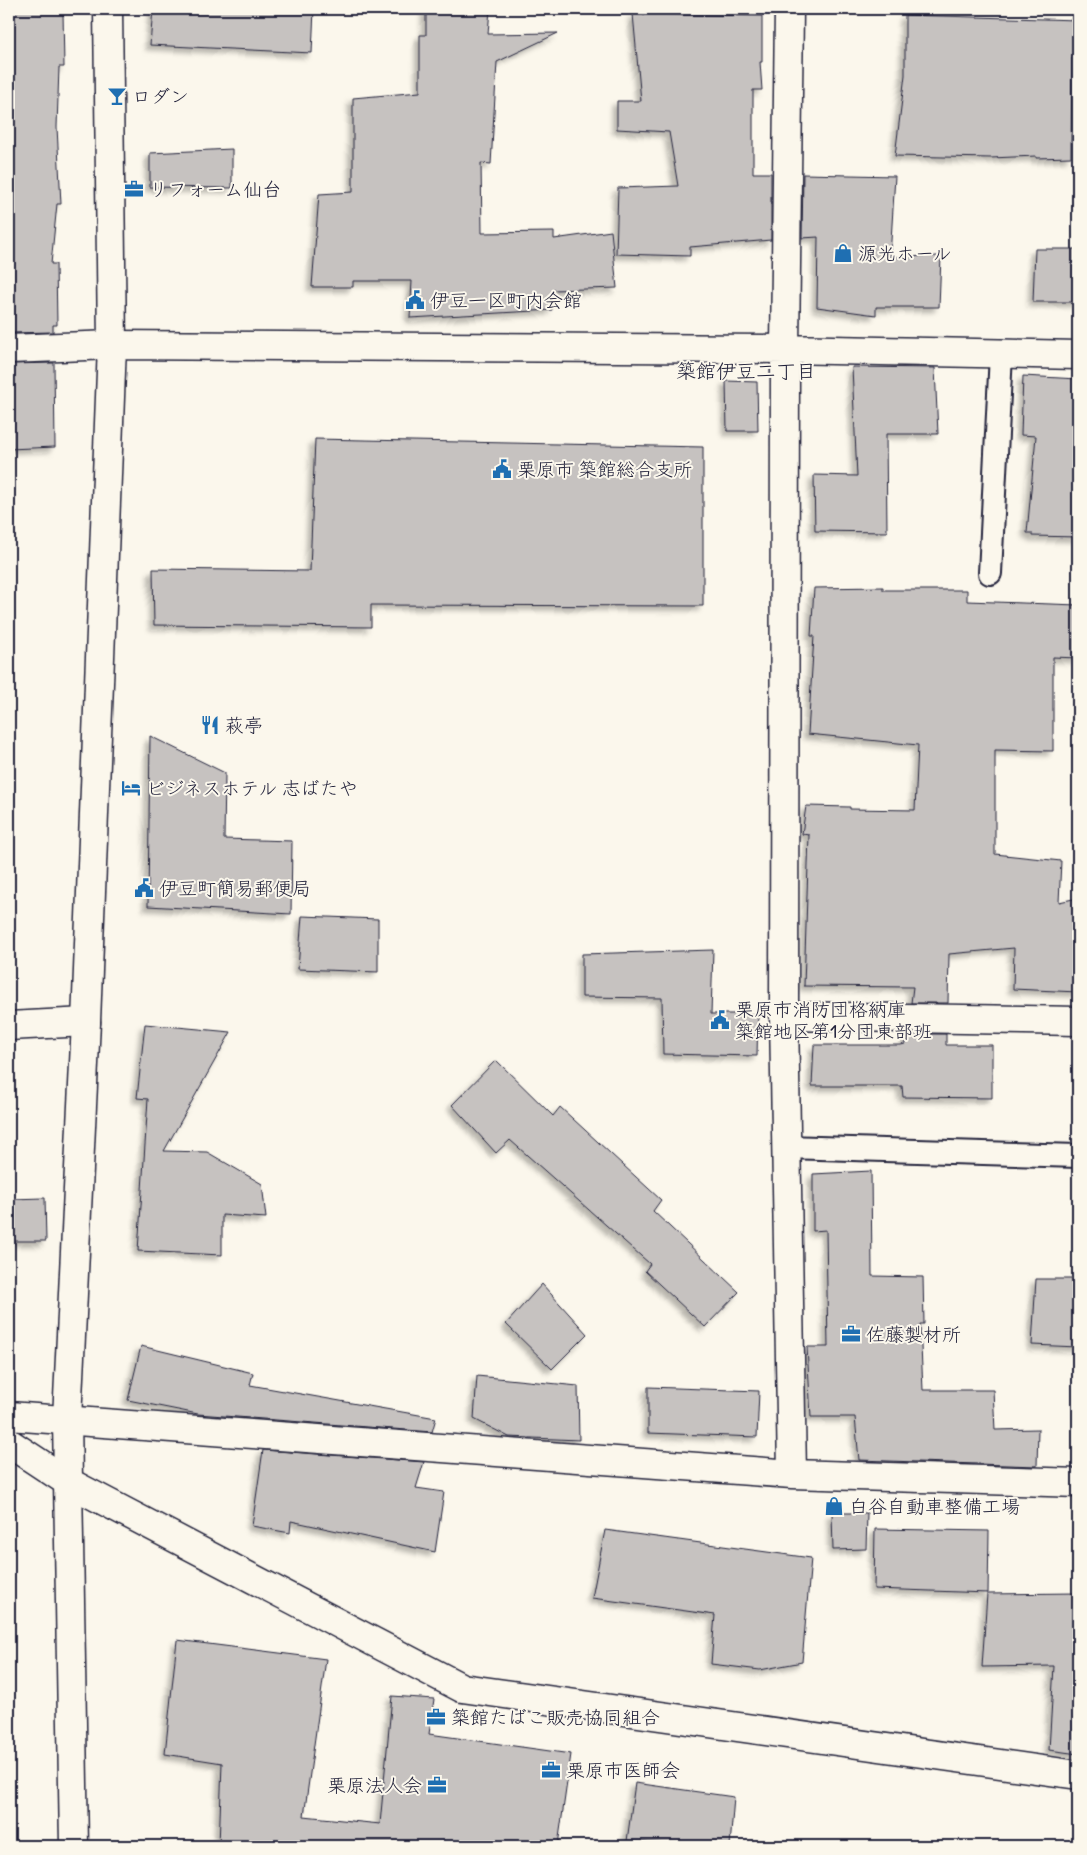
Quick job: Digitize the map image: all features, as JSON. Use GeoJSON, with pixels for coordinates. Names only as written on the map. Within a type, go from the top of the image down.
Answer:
{"type":"FeatureCollection","features":[{"type":"Feature","properties":{"kind":"street"},"geometry":{"type":"LineString","coordinates":[[74,1846],[67,1420],[86,1022],[112,345],[108,9]]}},
{"type":"Feature","properties":{"kind":"street"},"geometry":{"type":"LineString","coordinates":[[789,9],[784,1016],[792,1474]]}},
{"type":"Feature","properties":{"kind":"street"},"geometry":{"type":"LineString","coordinates":[[9,349],[112,345],[786,349],[1078,355]]}},
{"type":"Feature","properties":{"kind":"street"},"geometry":{"type":"LineString","coordinates":[[784,1016],[1078,1021]]}},
{"type":"Feature","properties":{"kind":"street"},"geometry":{"type":"LineString","coordinates":[[9,1026],[86,1022]]}},
{"type":"Feature","properties":{"kind":"street"},"geometry":{"type":"LineString","coordinates":[[9,1416],[792,1474],[1078,1483]]}},
{"type":"Feature","properties":{"kind":"street"},"geometry":{"type":"LineString","coordinates":[[9,1444],[68,1482],[462,1688],[1078,1775]]}},
{"type":"Feature","properties":{"kind":"lane"},"geometry":{"type":"LineString","coordinates":[[990,573],[1001,354]]}},
{"type":"Feature","properties":{"kind":"lane"},"geometry":{"type":"LineString","coordinates":[[786,1147],[1078,1156]]}},
{"type":"Feature","properties":{"kind":"building"},"geometry":{"type":"Polygon","coordinates":[[[9,9],[63,12],[64,67],[59,67],[57,127],[61,204],[57,204],[51,264],[56,264],[57,325],[53,325],[53,332],[9,333],[9,9]]]}},
{"type":"Feature","properties":{"kind":"building"},"geometry":{"type":"Polygon","coordinates":[[[153,9],[314,9],[312,53],[150,45],[153,9]]]}},
{"type":"Feature","properties":{"kind":"building"},"geometry":{"type":"Polygon","coordinates":[[[426,9],[490,9],[488,34],[558,33],[497,62],[491,164],[481,163],[482,233],[554,232],[554,239],[611,231],[617,288],[553,290],[552,310],[410,318],[412,281],[353,281],[353,287],[312,287],[319,194],[353,192],[353,98],[420,92],[420,35],[426,35],[426,9]]]}},
{"type":"Feature","properties":{"kind":"building"},"geometry":{"type":"Polygon","coordinates":[[[633,14],[762,16],[762,62],[760,62],[762,90],[753,90],[753,173],[771,173],[771,240],[690,247],[690,256],[616,254],[618,188],[678,186],[669,132],[617,129],[617,101],[641,101],[633,14]]]}},
{"type":"Feature","properties":{"kind":"building"},"geometry":{"type":"Polygon","coordinates":[[[905,15],[1078,20],[1078,59],[1072,58],[1071,157],[895,156],[905,75],[905,15]]]}},
{"type":"Feature","properties":{"kind":"building"},"geometry":{"type":"Polygon","coordinates":[[[232,149],[232,188],[150,187],[150,153],[232,149]]]}},
{"type":"Feature","properties":{"kind":"building"},"geometry":{"type":"Polygon","coordinates":[[[803,174],[895,176],[890,257],[941,256],[939,307],[876,307],[876,315],[817,307],[818,237],[802,238],[803,174]]]}},
{"type":"Feature","properties":{"kind":"building"},"geometry":{"type":"Polygon","coordinates":[[[1035,249],[1078,249],[1078,302],[1033,302],[1035,249]]]}},
{"type":"Feature","properties":{"kind":"building"},"geometry":{"type":"Polygon","coordinates":[[[54,363],[55,447],[9,449],[9,364],[54,363]]]}},
{"type":"Feature","properties":{"kind":"building"},"geometry":{"type":"Polygon","coordinates":[[[852,367],[935,368],[938,434],[886,434],[887,532],[815,531],[814,475],[857,476],[852,367]]]}},
{"type":"Feature","properties":{"kind":"building"},"geometry":{"type":"Polygon","coordinates":[[[1023,376],[1078,379],[1078,537],[1032,536],[1032,533],[1027,533],[1036,436],[1021,435],[1023,376]]]}},
{"type":"Feature","properties":{"kind":"building"},"geometry":{"type":"Polygon","coordinates":[[[726,381],[757,382],[758,431],[727,431],[726,381]]]}},
{"type":"Feature","properties":{"kind":"building"},"geometry":{"type":"Polygon","coordinates":[[[315,439],[703,447],[703,606],[371,605],[371,627],[154,625],[153,569],[310,571],[315,439]]]}},
{"type":"Feature","properties":{"kind":"building"},"geometry":{"type":"Polygon","coordinates":[[[883,587],[883,590],[967,590],[967,601],[1078,605],[1078,658],[1053,657],[1053,751],[995,750],[995,854],[1061,861],[1059,902],[1078,898],[1078,992],[1013,989],[1014,948],[949,954],[948,1003],[911,1003],[913,987],[804,986],[809,835],[802,834],[806,806],[915,810],[918,745],[808,734],[814,636],[811,636],[814,588],[883,587]]]}},
{"type":"Feature","properties":{"kind":"building"},"geometry":{"type":"Polygon","coordinates":[[[150,736],[225,773],[224,839],[292,841],[291,914],[148,906],[150,736]]]}},
{"type":"Feature","properties":{"kind":"building"},"geometry":{"type":"Polygon","coordinates":[[[302,916],[378,919],[378,972],[298,969],[302,916]]]}},
{"type":"Feature","properties":{"kind":"building"},"geometry":{"type":"Polygon","coordinates":[[[713,950],[711,1014],[758,1014],[757,1056],[663,1054],[662,998],[582,997],[582,954],[713,950]]]}},
{"type":"Feature","properties":{"kind":"building"},"geometry":{"type":"Polygon","coordinates":[[[145,1024],[231,1032],[164,1151],[207,1152],[262,1184],[266,1218],[222,1215],[222,1255],[138,1251],[148,1099],[137,1098],[145,1024]]]}},
{"type":"Feature","properties":{"kind":"building"},"geometry":{"type":"Polygon","coordinates":[[[906,1034],[946,1034],[946,1045],[992,1045],[992,1098],[903,1097],[902,1086],[812,1086],[814,1045],[901,1045],[905,1044],[906,1034]]]}},
{"type":"Feature","properties":{"kind":"building"},"geometry":{"type":"Polygon","coordinates":[[[496,1060],[553,1116],[560,1107],[661,1200],[653,1211],[739,1292],[705,1327],[645,1271],[650,1264],[510,1140],[496,1153],[452,1105],[496,1060]]]}},
{"type":"Feature","properties":{"kind":"building"},"geometry":{"type":"Polygon","coordinates":[[[871,1171],[872,1276],[923,1277],[924,1324],[920,1324],[923,1390],[993,1390],[995,1430],[1038,1429],[1037,1466],[859,1460],[855,1417],[811,1417],[807,1347],[828,1347],[826,1230],[813,1231],[813,1174],[871,1171]]]}},
{"type":"Feature","properties":{"kind":"building"},"geometry":{"type":"Polygon","coordinates":[[[45,1198],[46,1241],[9,1241],[9,1199],[45,1198]]]}},
{"type":"Feature","properties":{"kind":"building"},"geometry":{"type":"Polygon","coordinates":[[[1036,1279],[1078,1279],[1078,1347],[1032,1345],[1036,1279]]]}},
{"type":"Feature","properties":{"kind":"building"},"geometry":{"type":"Polygon","coordinates":[[[542,1284],[587,1334],[552,1369],[506,1324],[542,1284]]]}},
{"type":"Feature","properties":{"kind":"building"},"geometry":{"type":"Polygon","coordinates":[[[141,1346],[253,1373],[250,1385],[436,1418],[432,1432],[198,1414],[128,1400],[141,1346]]]}},
{"type":"Feature","properties":{"kind":"building"},"geometry":{"type":"Polygon","coordinates":[[[477,1376],[578,1386],[579,1440],[509,1437],[474,1419],[477,1376]]]}},
{"type":"Feature","properties":{"kind":"building"},"geometry":{"type":"Polygon","coordinates":[[[648,1387],[759,1391],[757,1437],[648,1433],[648,1387]]]}},
{"type":"Feature","properties":{"kind":"building"},"geometry":{"type":"Polygon","coordinates":[[[263,1450],[424,1462],[416,1488],[444,1492],[435,1552],[291,1521],[290,1533],[252,1526],[263,1450]]]}},
{"type":"Feature","properties":{"kind":"building"},"geometry":{"type":"Polygon","coordinates":[[[832,1513],[867,1513],[866,1549],[833,1550],[832,1513]]]}},
{"type":"Feature","properties":{"kind":"building"},"geometry":{"type":"Polygon","coordinates":[[[875,1529],[989,1531],[988,1593],[874,1589],[875,1529]]]}},
{"type":"Feature","properties":{"kind":"building"},"geometry":{"type":"Polygon","coordinates":[[[605,1530],[811,1558],[802,1662],[760,1670],[711,1664],[715,1615],[592,1598],[605,1530]]]}},
{"type":"Feature","properties":{"kind":"building"},"geometry":{"type":"Polygon","coordinates":[[[1078,1593],[1078,1754],[1049,1750],[1054,1666],[982,1667],[987,1594],[1078,1593]]]}},
{"type":"Feature","properties":{"kind":"building"},"geometry":{"type":"Polygon","coordinates":[[[177,1640],[326,1659],[304,1816],[380,1824],[392,1696],[434,1699],[429,1734],[571,1754],[558,1845],[503,1843],[502,1846],[219,1846],[222,1763],[165,1754],[177,1640]]]}},
{"type":"Feature","properties":{"kind":"building"},"geometry":{"type":"Polygon","coordinates":[[[635,1783],[734,1797],[730,1846],[699,1846],[627,1841],[635,1783]]]}},
{"type":"Feature","properties":{"kind":"place","name":"ロダン"},"geometry":{"type":"Point","coordinates":[117,96]}},
{"type":"Feature","properties":{"kind":"place","name":"リフォーム仙台"},"geometry":{"type":"Point","coordinates":[134,189]}},
{"type":"Feature","properties":{"kind":"place","name":"源光ホール"},"geometry":{"type":"Point","coordinates":[843,253]}},
{"type":"Feature","properties":{"kind":"place","name":"伊豆一区町内会館"},"geometry":{"type":"Point","coordinates":[415,300]}},
{"type":"Feature","properties":{"kind":"place","name":"栗原市 築館総合支所"},"geometry":{"type":"Point","coordinates":[502,469]}},
{"type":"Feature","properties":{"kind":"place","name":"萩亭"},"geometry":{"type":"Point","coordinates":[210,725]}},
{"type":"Feature","properties":{"kind":"place","name":"ビジネスホテル 志ばたや"},"geometry":{"type":"Point","coordinates":[131,788]}},
{"type":"Feature","properties":{"kind":"place","name":"伊豆町簡易郵便局"},"geometry":{"type":"Point","coordinates":[144,888]}},
{"type":"Feature","properties":{"kind":"place","name":"栗原市消防団格納庫 築館地区第1分団東部班"},"geometry":{"type":"Point","coordinates":[720,1020]}},
{"type":"Feature","properties":{"kind":"place","name":"佐藤製材所"},"geometry":{"type":"Point","coordinates":[851,1334]}},
{"type":"Feature","properties":{"kind":"place","name":"白谷自動車整備工場"},"geometry":{"type":"Point","coordinates":[834,1506]}},
{"type":"Feature","properties":{"kind":"place","name":"築館たばこ販売協同組合"},"geometry":{"type":"Point","coordinates":[436,1717]}},
{"type":"Feature","properties":{"kind":"place","name":"栗原市医師会"},"geometry":{"type":"Point","coordinates":[551,1770]}},
{"type":"Feature","properties":{"kind":"place","name":"栗原法人会"},"geometry":{"type":"Point","coordinates":[437,1785]}},
{"type":"Feature","properties":{"kind":"district","name":"築館伊豆二丁目"},"geometry":{"type":"Point","coordinates":[746,371]}}]}
